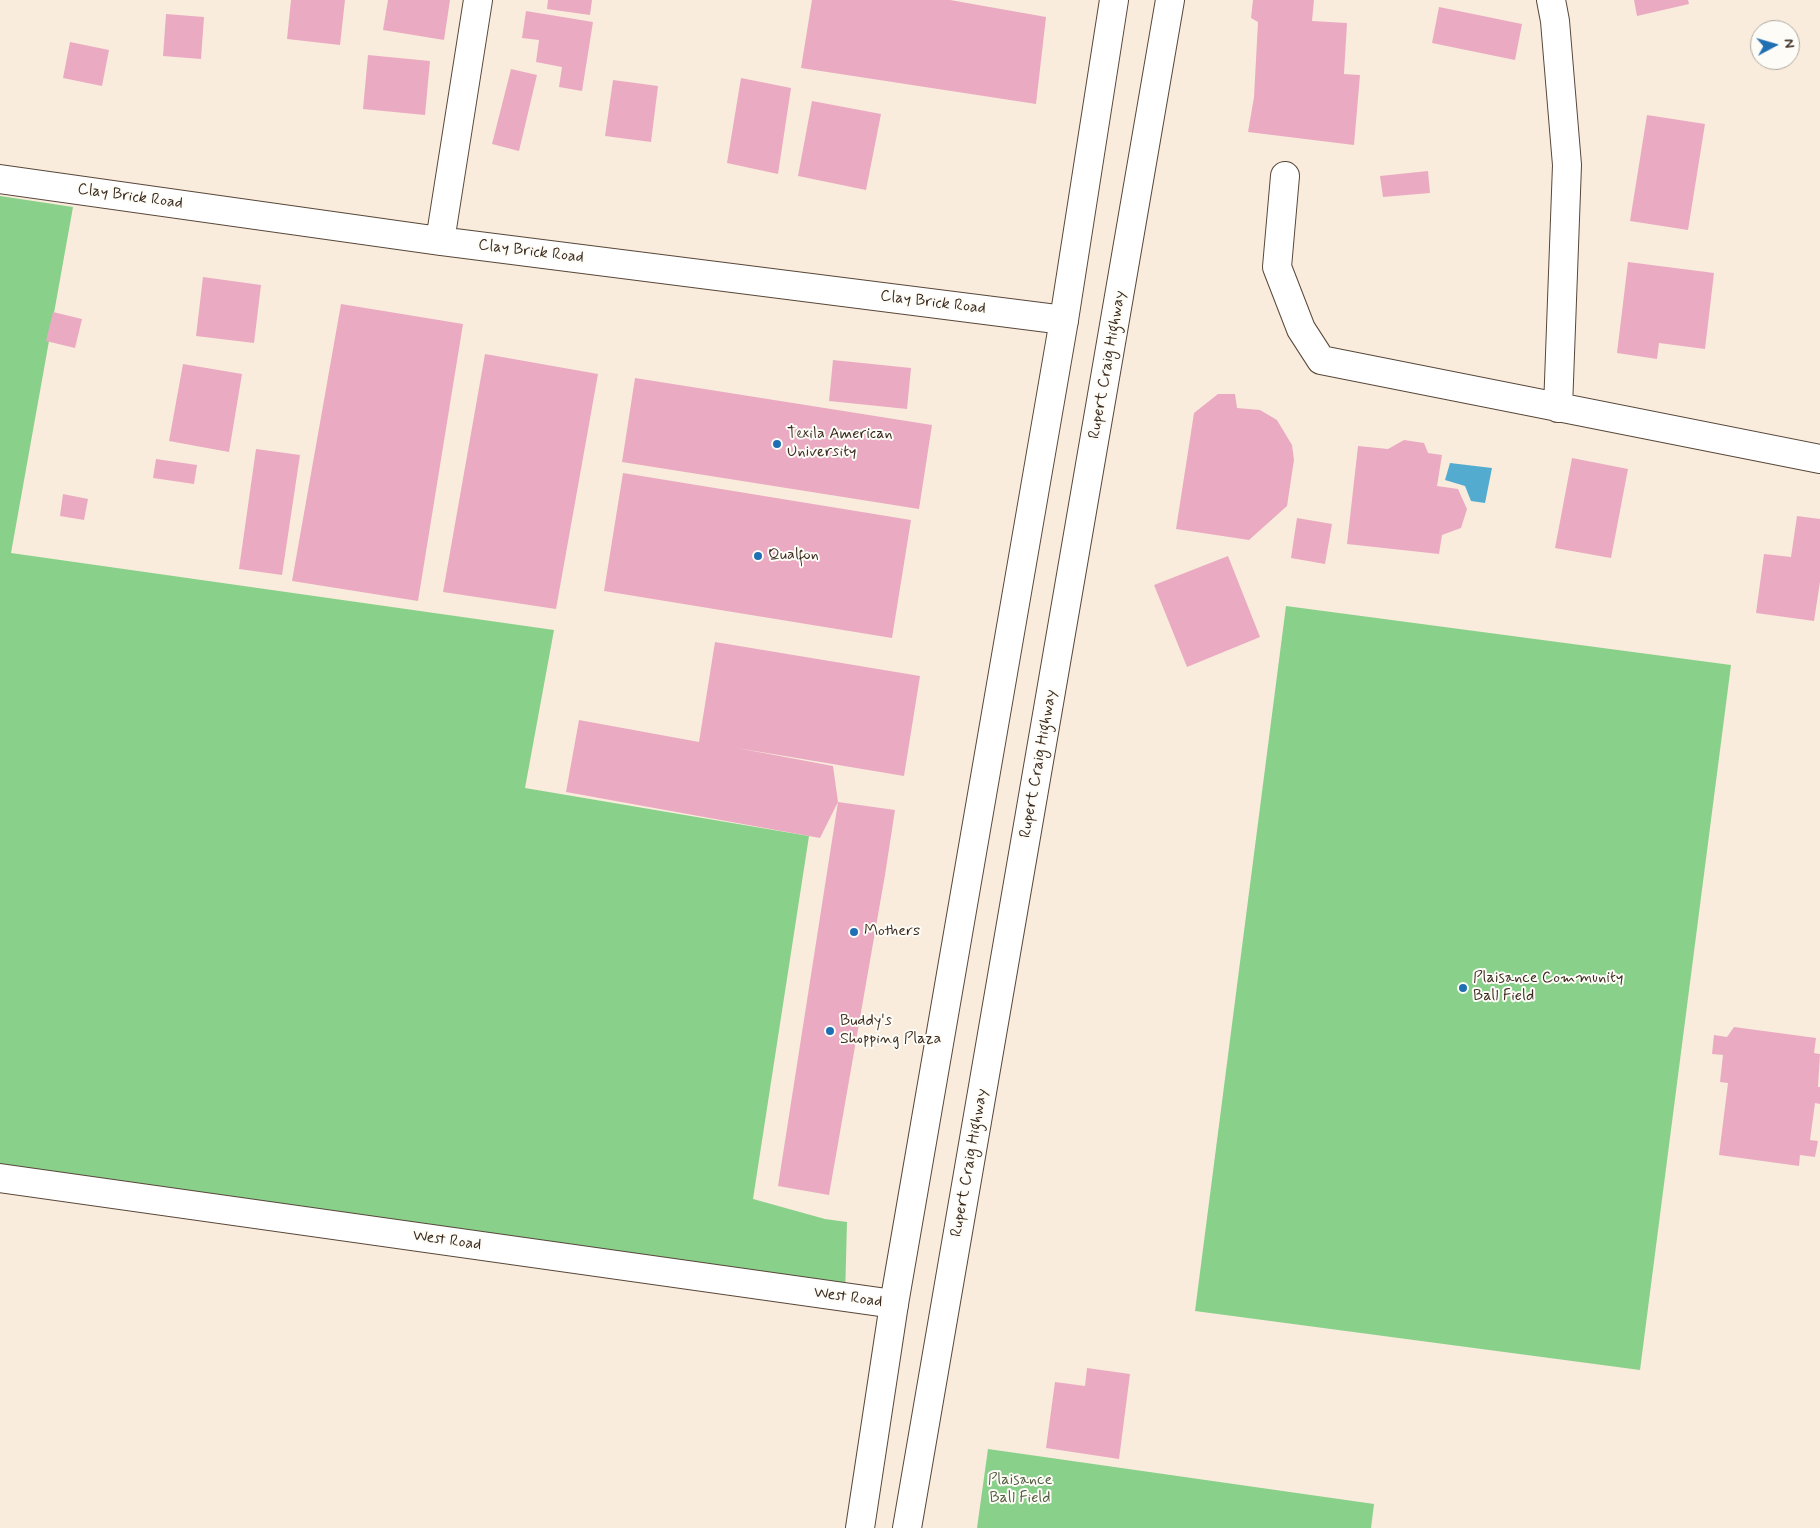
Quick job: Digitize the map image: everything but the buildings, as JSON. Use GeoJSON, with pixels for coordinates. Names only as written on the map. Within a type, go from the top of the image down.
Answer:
{"type":"FeatureCollection","features":[{"type":"Feature","properties":{"kind":"street"},"geometry":{"type":"LineString","coordinates":[[440,240],[478,0]]}},
{"type":"Feature","properties":{"kind":"street"},"geometry":{"type":"LineString","coordinates":[[860,1528],[894,1304],[1064,320],[1114,0]]}},
{"type":"Feature","properties":{"kind":"street","name":"Rupert Craig Highway"},"geometry":{"type":"LineString","coordinates":[[907,1528],[1170,0]]}},
{"type":"Feature","properties":{"kind":"street"},"geometry":{"type":"LineString","coordinates":[[1551,0],[1555,21],[1567,165],[1558,408]]}},
{"type":"Feature","properties":{"kind":"street"},"geometry":{"type":"LineString","coordinates":[[1285,176],[1277,267],[1301,329],[1321,360],[1820,459]]}},
{"type":"Feature","properties":{"kind":"street","name":"Clay Brick Road"},"geometry":{"type":"LineString","coordinates":[[0,179],[440,240],[1064,320]]}},
{"type":"Feature","properties":{"kind":"street","name":"West Road"},"geometry":{"type":"LineString","coordinates":[[0,1178],[894,1304]]}},
{"type":"Feature","properties":{"kind":"green space"},"geometry":{"type":"Polygon","coordinates":[[[0,196],[73,207],[11,553],[554,630],[525,788],[809,836],[753,1199],[825,1219],[847,1222],[845,1298],[0,1170],[0,196]]]}},
{"type":"Feature","properties":{"kind":"green space","name":"Plaisance Community Ball Field"},"geometry":{"type":"Polygon","coordinates":[[[1286,606],[1731,665],[1640,1370],[1195,1311],[1286,606]]]}},
{"type":"Feature","properties":{"kind":"green space","name":"Plaisance Ball Field"},"geometry":{"type":"Polygon","coordinates":[[[988,1449],[1374,1504],[1371,1528],[977,1528],[988,1449]]]}},
{"type":"Feature","properties":{"kind":"water"},"geometry":{"type":"Polygon","coordinates":[[[1450,463],[1492,468],[1485,503],[1471,501],[1465,486],[1445,480],[1450,463]]]}},
{"type":"Feature","properties":{"kind":"place","name":"Texila American University"},"geometry":{"type":"Point","coordinates":[777,444]}},
{"type":"Feature","properties":{"kind":"place","name":"Qualfon"},"geometry":{"type":"Point","coordinates":[758,556]}},
{"type":"Feature","properties":{"kind":"place","name":"Mothers"},"geometry":{"type":"Point","coordinates":[854,932]}},
{"type":"Feature","properties":{"kind":"place","name":"Plaisance Community Ball Field"},"geometry":{"type":"Point","coordinates":[1463,988]}},
{"type":"Feature","properties":{"kind":"place","name":"Buddy's Shopping Plaza"},"geometry":{"type":"Point","coordinates":[830,1031]}}]}
